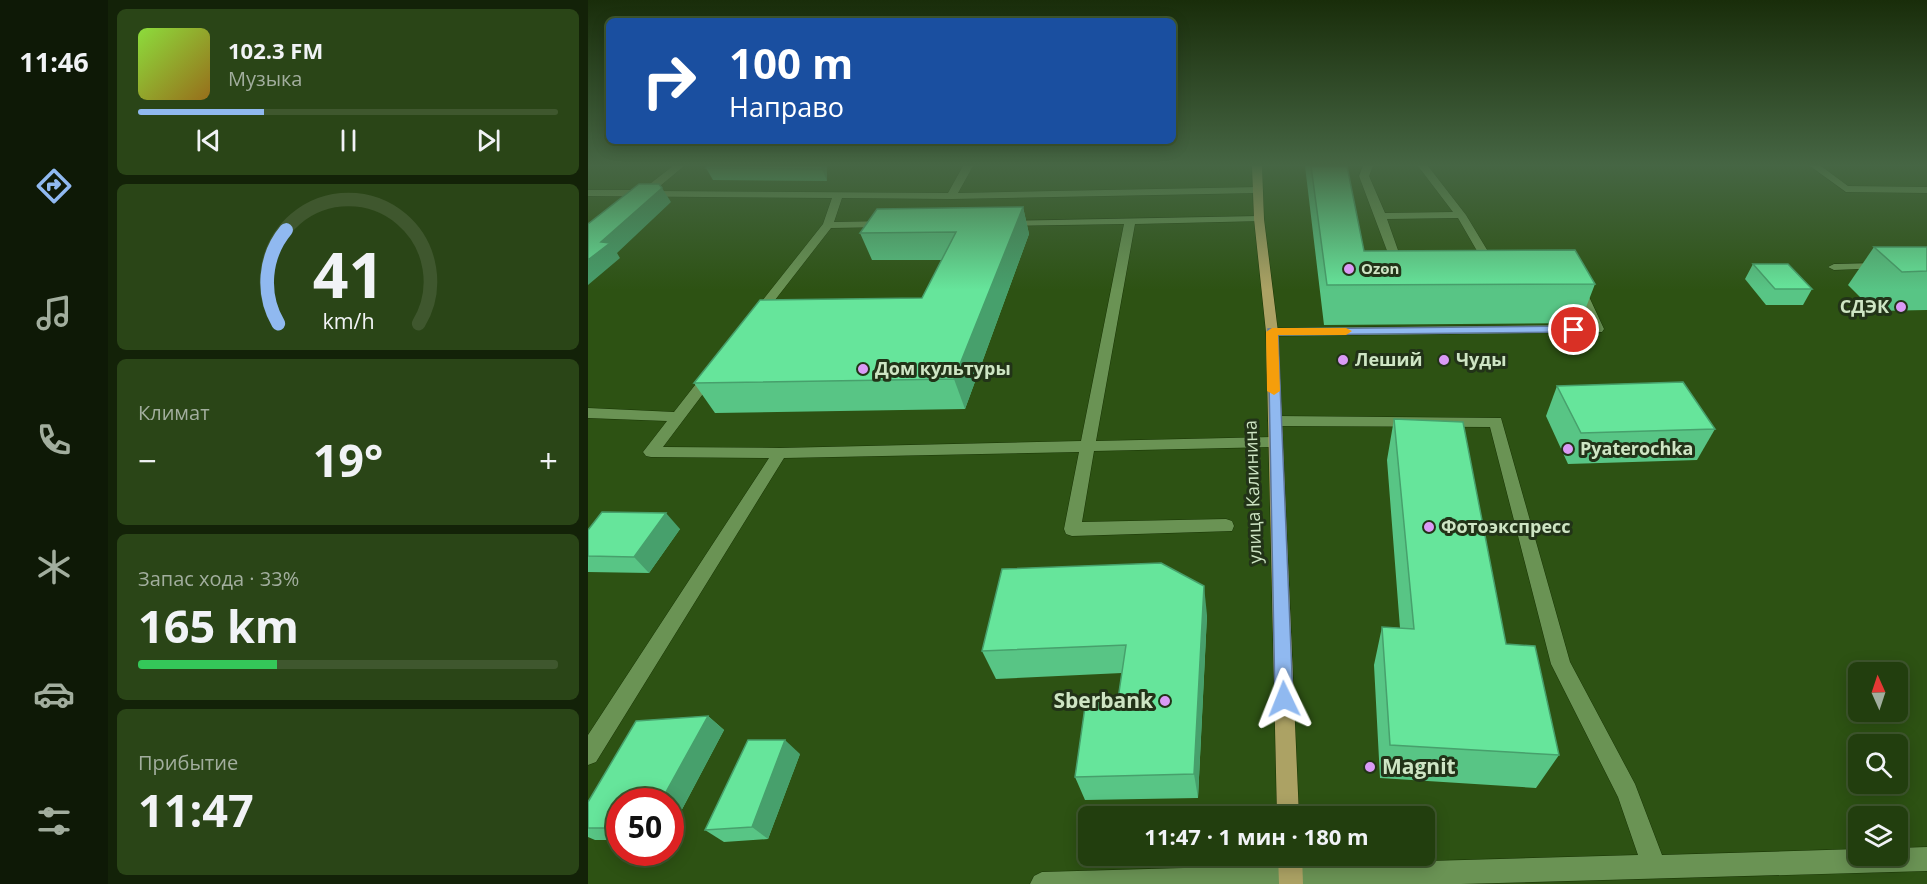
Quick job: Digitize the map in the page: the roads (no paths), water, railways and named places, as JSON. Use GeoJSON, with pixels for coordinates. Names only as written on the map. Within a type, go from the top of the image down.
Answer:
{"type":"FeatureCollection","features":[{"type":"Feature","properties":{"kind":"main road","name":"улица Калинина"},"geometry":{"type":"LineString","coordinates":[[1259,207],[1272,332],[1288,806]]}},
{"type":"Feature","properties":{"kind":"street"},"geometry":{"type":"LineString","coordinates":[[749,325],[828,225],[834,207]]}},
{"type":"Feature","properties":{"kind":"street"},"geometry":{"type":"LineString","coordinates":[[1377,207],[1401,276],[1411,276]]}},
{"type":"Feature","properties":{"kind":"street"},"geometry":{"type":"LineString","coordinates":[[1455,207],[1498,278],[1487,278]]}},
{"type":"Feature","properties":{"kind":"street"},"geometry":{"type":"LineString","coordinates":[[1381,216],[1461,215]]}},
{"type":"Feature","properties":{"kind":"street"},"geometry":{"type":"LineString","coordinates":[[990,223],[1259,219]]}},
{"type":"Feature","properties":{"kind":"street"},"geometry":{"type":"LineString","coordinates":[[1130,222],[1072,529],[1226,526]]}},
{"type":"Feature","properties":{"kind":"street"},"geometry":{"type":"LineString","coordinates":[[828,225],[897,224]]}},
{"type":"Feature","properties":{"kind":"street"},"geometry":{"type":"LineString","coordinates":[[1834,267],[1892,266]]}},
{"type":"Feature","properties":{"kind":"street"},"geometry":{"type":"LineString","coordinates":[[1272,332],[1598,329],[1577,283],[1565,282]]}},
{"type":"Feature","properties":{"kind":"street"},"geometry":{"type":"LineString","coordinates":[[721,362],[651,452],[780,453],[1275,442]]}},
{"type":"Feature","properties":{"kind":"street"},"geometry":{"type":"LineString","coordinates":[[588,412],[678,417]]}},
{"type":"Feature","properties":{"kind":"street"},"geometry":{"type":"LineString","coordinates":[[1275,421],[1496,422],[1561,664],[1627,792],[1654,866]]}},
{"type":"Feature","properties":{"kind":"street"},"geometry":{"type":"LineString","coordinates":[[588,753],[780,453]]}},
{"type":"Feature","properties":{"kind":"street"},"geometry":{"type":"LineString","coordinates":[[1042,884],[1290,872],[1927,859]]}},
{"type":"Feature","properties":{"kind":"place","name":"Ozon"},"geometry":{"type":"Point","coordinates":[1349,269]}},
{"type":"Feature","properties":{"kind":"place","name":"СДЭК"},"geometry":{"type":"Point","coordinates":[1901,307]}},
{"type":"Feature","properties":{"kind":"place","name":"Леший"},"geometry":{"type":"Point","coordinates":[1343,360]}},
{"type":"Feature","properties":{"kind":"place","name":"Чуды"},"geometry":{"type":"Point","coordinates":[1444,360]}},
{"type":"Feature","properties":{"kind":"place","name":"Дом культуры"},"geometry":{"type":"Point","coordinates":[863,369]}},
{"type":"Feature","properties":{"kind":"place","name":"Pyaterochka"},"geometry":{"type":"Point","coordinates":[1568,449]}},
{"type":"Feature","properties":{"kind":"place","name":"Фотоэкспресс"},"geometry":{"type":"Point","coordinates":[1429,527]}},
{"type":"Feature","properties":{"kind":"place","name":"Sberbank"},"geometry":{"type":"Point","coordinates":[1165,701]}},
{"type":"Feature","properties":{"kind":"place","name":"Magnit"},"geometry":{"type":"Point","coordinates":[1370,767]}}]}
